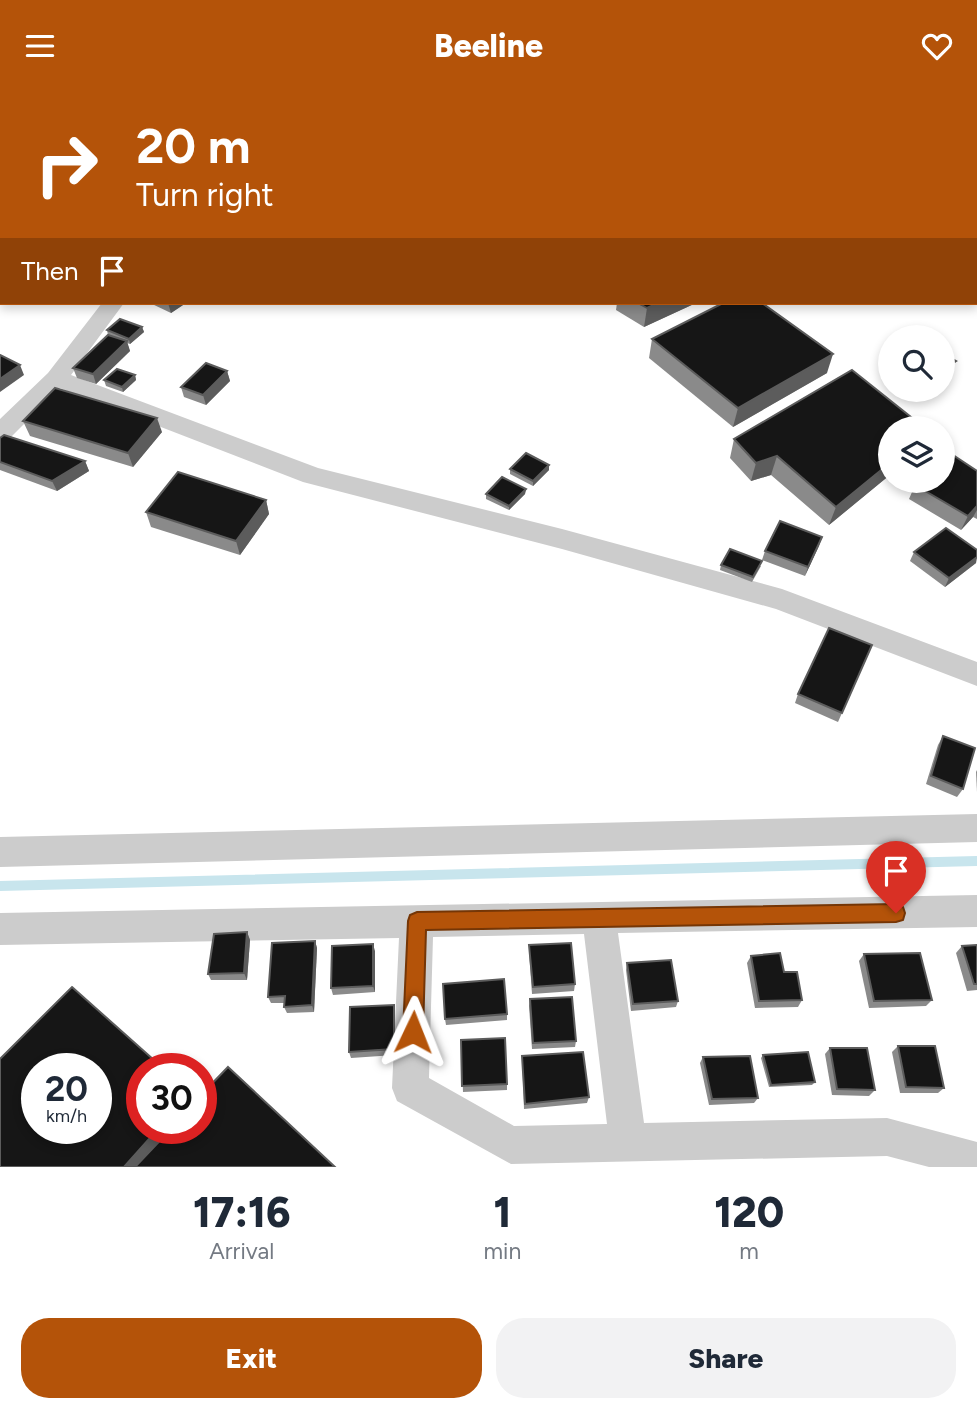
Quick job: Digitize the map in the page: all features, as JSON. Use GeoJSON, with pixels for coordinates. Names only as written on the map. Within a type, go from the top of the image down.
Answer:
{"type":"FeatureCollection","features":[{"type":"Feature","properties":{"kind":"street"},"geometry":{"type":"LineString","coordinates":[[0,433],[56,378],[111,305]]}},
{"type":"Feature","properties":{"kind":"street"},"geometry":{"type":"LineString","coordinates":[[56,378],[312,476],[562,539],[782,600],[977,674]]}},
{"type":"Feature","properties":{"kind":"street"},"geometry":{"type":"LineString","coordinates":[[0,852],[977,828]]}},
{"type":"Feature","properties":{"kind":"street"},"geometry":{"type":"LineString","coordinates":[[0,929],[977,911]]}},
{"type":"Feature","properties":{"kind":"street"},"geometry":{"type":"LineString","coordinates":[[599,920],[628,1142]]}},
{"type":"Feature","properties":{"kind":"street"},"geometry":{"type":"LineString","coordinates":[[417,921],[411,1088],[511,1145],[887,1137],[977,1161]]}},
{"type":"Feature","properties":{"kind":"building"},"geometry":{"type":"Polygon","coordinates":[[[719,305],[765,305],[833,354],[738,408],[652,339],[719,305]]]}},
{"type":"Feature","properties":{"kind":"building"},"geometry":{"type":"Polygon","coordinates":[[[120,319],[142,327],[129,339],[107,330],[120,319]]]}},
{"type":"Feature","properties":{"kind":"building"},"geometry":{"type":"Polygon","coordinates":[[[108,335],[127,341],[93,374],[73,368],[108,335]]]}},
{"type":"Feature","properties":{"kind":"building"},"geometry":{"type":"Polygon","coordinates":[[[0,355],[20,365],[0,379],[0,355]]]}},
{"type":"Feature","properties":{"kind":"building"},"geometry":{"type":"Polygon","coordinates":[[[206,363],[227,371],[203,395],[181,387],[206,363]]]}},
{"type":"Feature","properties":{"kind":"building"},"geometry":{"type":"Polygon","coordinates":[[[117,369],[135,375],[122,387],[104,380],[117,369]]]}},
{"type":"Feature","properties":{"kind":"building"},"geometry":{"type":"Polygon","coordinates":[[[852,370],[878,391],[878,402],[892,402],[910,416],[878,416],[878,473],[836,507],[777,456],[756,463],[734,439],[852,370]]]}},
{"type":"Feature","properties":{"kind":"building"},"geometry":{"type":"Polygon","coordinates":[[[55,388],[157,418],[128,453],[23,421],[55,388]]]}},
{"type":"Feature","properties":{"kind":"building"},"geometry":{"type":"Polygon","coordinates":[[[4,435],[85,461],[52,481],[0,462],[0,438],[4,435]]]}},
{"type":"Feature","properties":{"kind":"building"},"geometry":{"type":"Polygon","coordinates":[[[526,453],[549,465],[533,481],[510,469],[526,453]]]}},
{"type":"Feature","properties":{"kind":"building"},"geometry":{"type":"Polygon","coordinates":[[[955,456],[977,471],[977,506],[968,516],[929,493],[955,493],[955,456]]]}},
{"type":"Feature","properties":{"kind":"building"},"geometry":{"type":"Polygon","coordinates":[[[178,472],[266,500],[236,541],[146,512],[178,472]]]}},
{"type":"Feature","properties":{"kind":"building"},"geometry":{"type":"Polygon","coordinates":[[[502,477],[526,489],[509,506],[486,494],[502,477]]]}},
{"type":"Feature","properties":{"kind":"building"},"geometry":{"type":"Polygon","coordinates":[[[780,521],[822,537],[808,567],[765,551],[780,521]]]}},
{"type":"Feature","properties":{"kind":"building"},"geometry":{"type":"Polygon","coordinates":[[[946,528],[977,550],[977,557],[949,578],[914,552],[946,528]]]}},
{"type":"Feature","properties":{"kind":"building"},"geometry":{"type":"Polygon","coordinates":[[[730,549],[762,561],[753,577],[721,565],[730,549]]]}},
{"type":"Feature","properties":{"kind":"building"},"geometry":{"type":"Polygon","coordinates":[[[829,628],[872,645],[842,713],[798,694],[829,628]]]}},
{"type":"Feature","properties":{"kind":"building"},"geometry":{"type":"Polygon","coordinates":[[[943,736],[975,748],[963,789],[931,776],[943,736]]]}},
{"type":"Feature","properties":{"kind":"building"},"geometry":{"type":"Polygon","coordinates":[[[247,932],[244,973],[208,974],[214,934],[247,932]]]}},
{"type":"Feature","properties":{"kind":"building"},"geometry":{"type":"Polygon","coordinates":[[[315,941],[312,1005],[284,1007],[285,996],[268,997],[272,943],[315,941]]]}},
{"type":"Feature","properties":{"kind":"building"},"geometry":{"type":"Polygon","coordinates":[[[571,943],[575,984],[533,987],[529,945],[571,943]]]}},
{"type":"Feature","properties":{"kind":"building"},"geometry":{"type":"Polygon","coordinates":[[[373,944],[373,986],[331,988],[332,946],[373,944]]]}},
{"type":"Feature","properties":{"kind":"building"},"geometry":{"type":"Polygon","coordinates":[[[977,945],[977,984],[974,984],[962,946],[977,945]]]}},
{"type":"Feature","properties":{"kind":"building"},"geometry":{"type":"Polygon","coordinates":[[[780,953],[784,972],[797,972],[802,1000],[759,1001],[751,956],[780,953]]]}},
{"type":"Feature","properties":{"kind":"building"},"geometry":{"type":"Polygon","coordinates":[[[920,953],[932,1000],[874,1001],[864,954],[920,953]]]}},
{"type":"Feature","properties":{"kind":"building"},"geometry":{"type":"Polygon","coordinates":[[[671,960],[678,1001],[633,1004],[627,963],[671,960]]]}},
{"type":"Feature","properties":{"kind":"building"},"geometry":{"type":"Polygon","coordinates":[[[504,979],[507,1014],[445,1019],[443,984],[504,979]]]}},
{"type":"Feature","properties":{"kind":"building"},"geometry":{"type":"Polygon","coordinates":[[[72,987],[146,1053],[126,1053],[126,1144],[145,1144],[124,1167],[0,1167],[0,1059],[72,987]]]}},
{"type":"Feature","properties":{"kind":"building"},"geometry":{"type":"Polygon","coordinates":[[[572,997],[576,1041],[533,1043],[530,999],[572,997]]]}},
{"type":"Feature","properties":{"kind":"building"},"geometry":{"type":"Polygon","coordinates":[[[394,1005],[394,1049],[349,1052],[350,1007],[394,1005]]]}},
{"type":"Feature","properties":{"kind":"building"},"geometry":{"type":"Polygon","coordinates":[[[505,1038],[507,1084],[462,1086],[461,1040],[505,1038]]]}},
{"type":"Feature","properties":{"kind":"building"},"geometry":{"type":"Polygon","coordinates":[[[898,1046],[935,1046],[944,1088],[906,1087],[898,1046]]]}},
{"type":"Feature","properties":{"kind":"building"},"geometry":{"type":"Polygon","coordinates":[[[830,1048],[867,1048],[875,1090],[837,1089],[830,1048]]]}},
{"type":"Feature","properties":{"kind":"building"},"geometry":{"type":"Polygon","coordinates":[[[583,1052],[589,1097],[525,1104],[522,1056],[583,1052]]]}},
{"type":"Feature","properties":{"kind":"building"},"geometry":{"type":"Polygon","coordinates":[[[808,1052],[815,1082],[771,1085],[763,1055],[808,1052]]]}},
{"type":"Feature","properties":{"kind":"building"},"geometry":{"type":"Polygon","coordinates":[[[750,1056],[758,1098],[712,1099],[703,1057],[750,1056]]]}},
{"type":"Feature","properties":{"kind":"building"},"geometry":{"type":"Polygon","coordinates":[[[228,1067],[335,1167],[135,1167],[157,1144],[217,1144],[217,1078],[228,1067]]]}},
{"type":"Feature","properties":{"kind":"waterway"},"geometry":{"type":"LineString","coordinates":[[0,886],[977,861]]}},
{"type":"Feature","properties":{"kind":"route"},"geometry":{"type":"LineString","coordinates":[[413,1032],[417,921],[896,913]]}}]}
